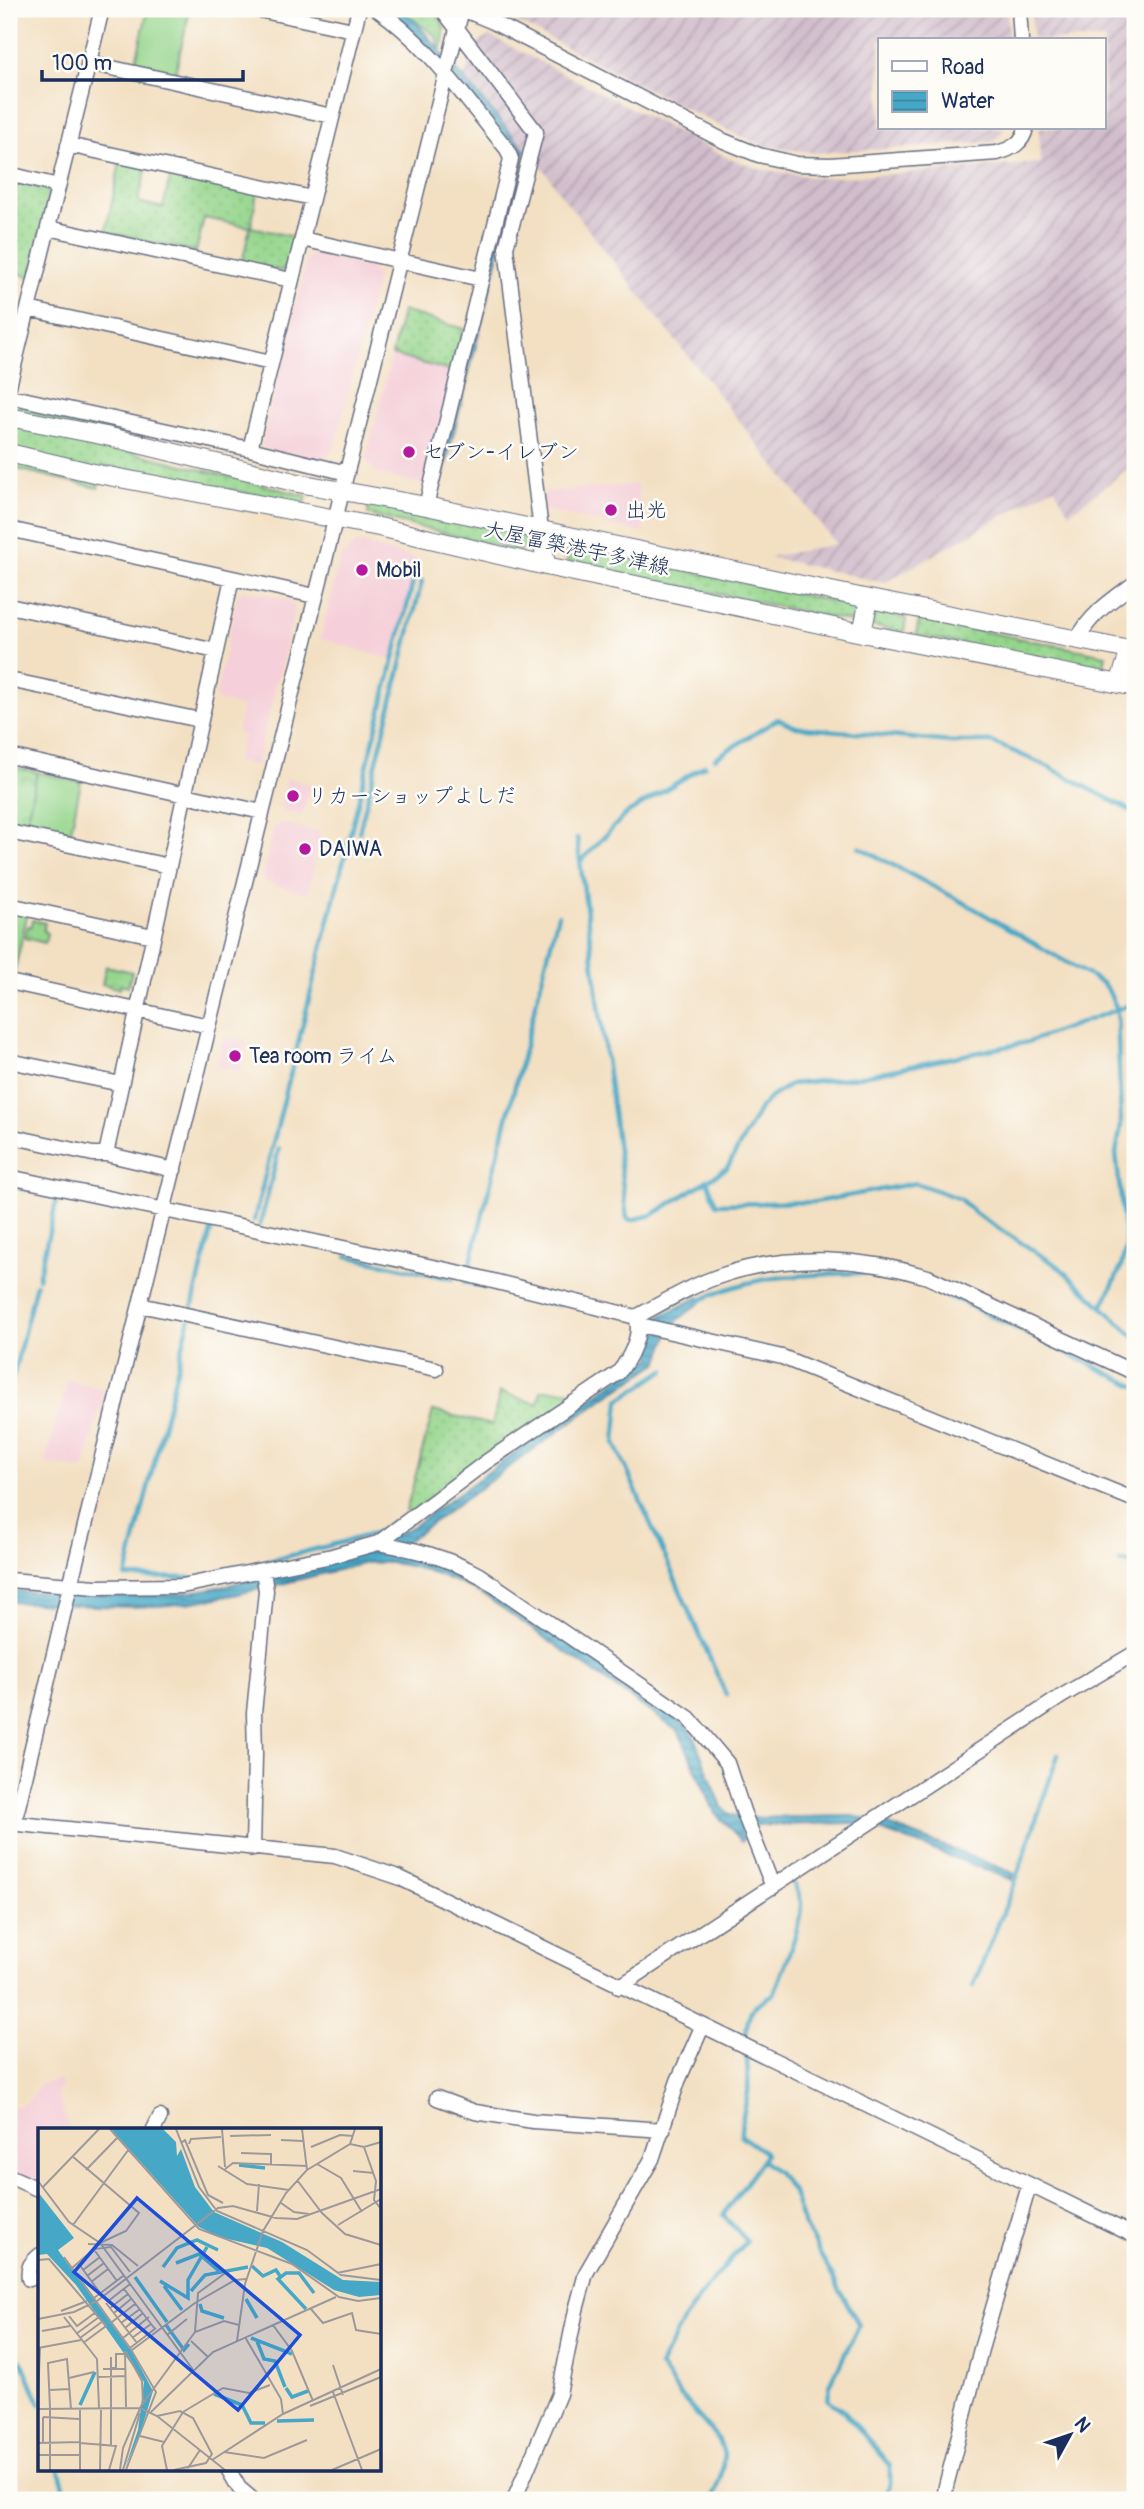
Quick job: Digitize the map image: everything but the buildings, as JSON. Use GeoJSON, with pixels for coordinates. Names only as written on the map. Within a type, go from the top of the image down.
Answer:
{"type":"FeatureCollection","features":[{"type":"Feature","properties":{"kind":"main road","name":"大屋冨築港宇多津線"},"geometry":{"type":"LineString","coordinates":[[9,417],[106,436],[298,483],[345,481],[426,506],[869,599],[1133,650]]}},
{"type":"Feature","properties":{"kind":"main road","name":"大屋冨築港宇多津線"},"geometry":{"type":"LineString","coordinates":[[9,453],[98,474],[335,519],[862,633],[1127,686]]}},
{"type":"Feature","properties":{"kind":"main road"},"geometry":{"type":"LineString","coordinates":[[541,530],[546,566]]}},
{"type":"Feature","properties":{"kind":"main road"},"geometry":{"type":"LineString","coordinates":[[862,633],[869,599]]}},
{"type":"Feature","properties":{"kind":"main road"},"geometry":{"type":"LineString","coordinates":[[1127,686],[1133,650]]}},
{"type":"Feature","properties":{"kind":"street"},"geometry":{"type":"LineString","coordinates":[[9,386],[102,9]]}},
{"type":"Feature","properties":{"kind":"street"},"geometry":{"type":"LineString","coordinates":[[254,9],[353,30]]}},
{"type":"Feature","properties":{"kind":"street"},"geometry":{"type":"LineString","coordinates":[[250,449],[359,9]]}},
{"type":"Feature","properties":{"kind":"street"},"geometry":{"type":"LineString","coordinates":[[377,9],[404,30],[445,74],[510,154],[511,159],[426,506]]}},
{"type":"Feature","properties":{"kind":"street"},"geometry":{"type":"LineString","coordinates":[[442,9],[536,131],[506,248],[541,530]]}},
{"type":"Feature","properties":{"kind":"street"},"geometry":{"type":"LineString","coordinates":[[1025,130],[1023,139],[1006,151],[997,153],[830,165],[797,164],[759,155],[724,141],[491,21],[462,9],[11,1824],[334,1856],[398,1877],[619,1987],[1135,2236]]}},
{"type":"Feature","properties":{"kind":"street"},"geometry":{"type":"LineString","coordinates":[[1019,9],[1021,38]]}},
{"type":"Feature","properties":{"kind":"street"},"geometry":{"type":"LineString","coordinates":[[89,63],[332,116]]}},
{"type":"Feature","properties":{"kind":"street"},"geometry":{"type":"LineString","coordinates":[[68,145],[312,198]]}},
{"type":"Feature","properties":{"kind":"street"},"geometry":{"type":"LineString","coordinates":[[9,174],[58,186]]}},
{"type":"Feature","properties":{"kind":"street"},"geometry":{"type":"LineString","coordinates":[[48,228],[291,280]]}},
{"type":"Feature","properties":{"kind":"street"},"geometry":{"type":"LineString","coordinates":[[302,239],[481,279]]}},
{"type":"Feature","properties":{"kind":"street"},"geometry":{"type":"LineString","coordinates":[[28,309],[271,363]]}},
{"type":"Feature","properties":{"kind":"street"},"geometry":{"type":"LineString","coordinates":[[9,396],[250,449],[345,481]]}},
{"type":"Feature","properties":{"kind":"street"},"geometry":{"type":"LineString","coordinates":[[9,529],[315,596]]}},
{"type":"Feature","properties":{"kind":"street"},"geometry":{"type":"LineString","coordinates":[[106,1154],[232,578]]}},
{"type":"Feature","properties":{"kind":"street"},"geometry":{"type":"LineString","coordinates":[[1077,640],[1097,611],[1135,583]]}},
{"type":"Feature","properties":{"kind":"street"},"geometry":{"type":"LineString","coordinates":[[9,606],[216,651]]}},
{"type":"Feature","properties":{"kind":"street"},"geometry":{"type":"LineString","coordinates":[[9,680],[200,720]]}},
{"type":"Feature","properties":{"kind":"street"},"geometry":{"type":"LineString","coordinates":[[9,756],[262,812]]}},
{"type":"Feature","properties":{"kind":"street"},"geometry":{"type":"LineString","coordinates":[[9,832],[169,866]]}},
{"type":"Feature","properties":{"kind":"street"},"geometry":{"type":"LineString","coordinates":[[9,905],[153,936]]}},
{"type":"Feature","properties":{"kind":"street"},"geometry":{"type":"LineString","coordinates":[[9,982],[209,1026]]}},
{"type":"Feature","properties":{"kind":"street"},"geometry":{"type":"LineString","coordinates":[[9,1061],[121,1084]]}},
{"type":"Feature","properties":{"kind":"street"},"geometry":{"type":"LineString","coordinates":[[9,1136],[174,1170]]}},
{"type":"Feature","properties":{"kind":"street"},"geometry":{"type":"LineString","coordinates":[[9,1177],[461,1273],[671,1332],[782,1357],[1135,1500]]}},
{"type":"Feature","properties":{"kind":"street"},"geometry":{"type":"LineString","coordinates":[[9,1580],[69,1587],[182,1586],[263,1572],[380,1543],[486,1462],[618,1373],[627,1363],[640,1323],[695,1286],[723,1275],[775,1263],[824,1260],[893,1266],[928,1277],[1135,1373]]}},
{"type":"Feature","properties":{"kind":"street"},"geometry":{"type":"LineString","coordinates":[[140,1305],[436,1369]]}},
{"type":"Feature","properties":{"kind":"street"},"geometry":{"type":"LineString","coordinates":[[380,1543],[402,1546],[453,1561],[479,1574],[689,1718],[727,1763],[773,1887]]}},
{"type":"Feature","properties":{"kind":"street"},"geometry":{"type":"LineString","coordinates":[[253,1849],[254,1713],[266,1591],[263,1572]]}},
{"type":"Feature","properties":{"kind":"street"},"geometry":{"type":"LineString","coordinates":[[619,1987],[1062,1696],[1135,1653]]}},
{"type":"Feature","properties":{"kind":"street"},"geometry":{"type":"LineString","coordinates":[[514,2500],[561,2386],[586,2273],[648,2167],[678,2081],[702,2027]]}},
{"type":"Feature","properties":{"kind":"street"},"geometry":{"type":"LineString","coordinates":[[437,2098],[475,2112],[521,2119],[663,2130]]}},
{"type":"Feature","properties":{"kind":"street"},"geometry":{"type":"LineString","coordinates":[[9,2176],[38,2189]]}},
{"type":"Feature","properties":{"kind":"street"},"geometry":{"type":"LineString","coordinates":[[944,2500],[981,2349],[1030,2186]]}},
{"type":"Feature","properties":{"kind":"street"},"geometry":{"type":"LineString","coordinates":[[29,2279],[30,2263],[38,2257]]}},
{"type":"Feature","properties":{"kind":"street"},"geometry":{"type":"LineString","coordinates":[[229,2470],[239,2488],[253,2500]]}},
{"type":"Feature","properties":{"kind":"shaded area"},"geometry":{"type":"Polygon","coordinates":[[[497,9],[1007,9],[1009,38],[878,38],[878,130],[1003,130],[993,142],[816,153],[762,145],[735,134],[497,9]]]}},
{"type":"Feature","properties":{"kind":"shaded area"},"geometry":{"type":"Polygon","coordinates":[[[1031,9],[1135,9],[1135,464],[1069,513],[1054,487],[884,583],[769,557],[836,544],[547,174],[464,77],[476,44],[490,36],[730,159],[761,169],[817,178],[1041,163],[1039,130],[1106,130],[1106,38],[1033,38],[1031,9]]]}},
{"type":"Feature","properties":{"kind":"shaded area"},"geometry":{"type":"Polygon","coordinates":[[[314,254],[371,267],[377,277],[334,450],[317,461],[261,448],[307,258],[314,254]]]}},
{"type":"Feature","properties":{"kind":"shaded area"},"geometry":{"type":"Polygon","coordinates":[[[392,355],[454,372],[425,485],[377,474],[366,459],[392,355]]]}},
{"type":"Feature","properties":{"kind":"shaded area"},"geometry":{"type":"Polygon","coordinates":[[[637,484],[644,533],[544,510],[542,496],[546,492],[637,484]]]}},
{"type":"Feature","properties":{"kind":"shaded area"},"geometry":{"type":"Polygon","coordinates":[[[358,543],[417,559],[391,659],[320,639],[341,556],[358,543]]]}},
{"type":"Feature","properties":{"kind":"shaded area"},"geometry":{"type":"Polygon","coordinates":[[[245,590],[290,600],[295,608],[256,766],[236,762],[243,735],[237,733],[242,707],[215,700],[237,596],[245,590]]]}},
{"type":"Feature","properties":{"kind":"shaded area"},"geometry":{"type":"Polygon","coordinates":[[[287,778],[311,784],[303,815],[284,812],[280,805],[287,778]]]}},
{"type":"Feature","properties":{"kind":"shaded area"},"geometry":{"type":"Polygon","coordinates":[[[281,823],[321,833],[308,893],[268,883],[262,877],[274,828],[281,823]]]}},
{"type":"Feature","properties":{"kind":"shaded area"},"geometry":{"type":"Polygon","coordinates":[[[228,1037],[247,1041],[240,1072],[216,1066],[222,1041],[228,1037]]]}},
{"type":"Feature","properties":{"kind":"shaded area"},"geometry":{"type":"Polygon","coordinates":[[[68,1380],[105,1390],[84,1470],[45,1463],[68,1380]]]}},
{"type":"Feature","properties":{"kind":"shaded area"},"geometry":{"type":"Polygon","coordinates":[[[60,2080],[61,2086],[57,2093],[69,2128],[38,2128],[38,2184],[9,2170],[9,2117],[13,2107],[27,2103],[40,2084],[60,2080]]]}},
{"type":"Feature","properties":{"kind":"green space"},"geometry":{"type":"Polygon","coordinates":[[[148,9],[190,9],[175,74],[135,65],[148,9]]]}},
{"type":"Feature","properties":{"kind":"green space"},"geometry":{"type":"Polygon","coordinates":[[[399,9],[433,9],[444,28],[440,51],[436,36],[399,9]]]}},
{"type":"Feature","properties":{"kind":"green space"},"geometry":{"type":"Polygon","coordinates":[[[120,162],[147,167],[138,202],[163,208],[171,173],[257,192],[251,227],[294,237],[287,266],[282,271],[242,263],[250,227],[204,218],[196,252],[106,232],[120,162]]]}},
{"type":"Feature","properties":{"kind":"green space"},"geometry":{"type":"Polygon","coordinates":[[[9,181],[46,189],[50,195],[31,277],[9,271],[9,181]]]}},
{"type":"Feature","properties":{"kind":"green space"},"geometry":{"type":"Polygon","coordinates":[[[402,311],[464,329],[454,372],[392,355],[402,311]]]}},
{"type":"Feature","properties":{"kind":"green space"},"geometry":{"type":"Polygon","coordinates":[[[9,400],[110,424],[107,446],[307,496],[305,504],[103,466],[98,488],[9,467],[9,400]]]}},
{"type":"Feature","properties":{"kind":"green space"},"geometry":{"type":"Polygon","coordinates":[[[369,503],[522,534],[526,545],[519,551],[377,517],[368,514],[369,503]]]}},
{"type":"Feature","properties":{"kind":"green space"},"geometry":{"type":"Polygon","coordinates":[[[573,546],[854,606],[859,611],[858,618],[852,622],[569,562],[566,559],[567,548],[573,546]]]}},
{"type":"Feature","properties":{"kind":"green space"},"geometry":{"type":"Polygon","coordinates":[[[875,611],[906,618],[904,632],[872,626],[875,611]]]}},
{"type":"Feature","properties":{"kind":"green space"},"geometry":{"type":"Polygon","coordinates":[[[919,619],[1106,655],[1103,672],[916,635],[919,619]]]}},
{"type":"Feature","properties":{"kind":"green space"},"geometry":{"type":"Polygon","coordinates":[[[12,767],[37,772],[25,829],[9,826],[9,784],[12,767]]]}},
{"type":"Feature","properties":{"kind":"green space"},"geometry":{"type":"Polygon","coordinates":[[[37,772],[81,782],[69,840],[25,829],[37,772]]]}},
{"type":"Feature","properties":{"kind":"green space"},"geometry":{"type":"Polygon","coordinates":[[[9,911],[27,916],[14,974],[9,972],[9,911]]]}},
{"type":"Feature","properties":{"kind":"green space"},"geometry":{"type":"Polygon","coordinates":[[[33,920],[45,923],[45,943],[25,938],[28,926],[31,927],[33,920]]]}},
{"type":"Feature","properties":{"kind":"green space"},"geometry":{"type":"Polygon","coordinates":[[[106,966],[132,972],[128,986],[121,984],[120,989],[102,984],[106,966]]]}},
{"type":"Feature","properties":{"kind":"green space"},"geometry":{"type":"Polygon","coordinates":[[[541,1390],[581,1391],[409,1514],[406,1511],[433,1411],[492,1425],[500,1392],[538,1404],[541,1390]]]}},
{"type":"Feature","properties":{"kind":"water"},"geometry":{"type":"Polygon","coordinates":[[[390,9],[399,9],[413,19],[525,150],[440,488],[435,487],[517,157],[516,149],[428,47],[390,9]]]}},
{"type":"Feature","properties":{"kind":"water"},"geometry":{"type":"Polygon","coordinates":[[[699,1297],[702,1301],[672,1325],[658,1363],[607,1396],[392,1552],[447,1566],[490,1587],[688,1728],[722,1807],[730,1815],[752,1818],[852,1816],[881,1822],[1014,1873],[1012,1880],[875,1828],[851,1823],[743,1826],[741,1832],[745,1837],[742,1841],[715,1813],[679,1732],[485,1596],[427,1571],[397,1564],[366,1563],[234,1595],[154,1606],[9,1602],[9,1591],[99,1595],[190,1592],[243,1582],[400,1533],[633,1368],[651,1359],[651,1347],[645,1339],[654,1319],[699,1297]]]}},
{"type":"Feature","properties":{"kind":"waterway"},"geometry":{"type":"LineString","coordinates":[[359,832],[422,581]]}},
{"type":"Feature","properties":{"kind":"waterway"},"geometry":{"type":"LineString","coordinates":[[254,1220],[413,582]]}},
{"type":"Feature","properties":{"kind":"waterway"},"geometry":{"type":"LineString","coordinates":[[715,758],[778,719],[796,727],[951,742],[992,742],[1049,767],[1135,813]]}},
{"type":"Feature","properties":{"kind":"waterway"},"geometry":{"type":"LineString","coordinates":[[582,860],[625,815],[705,765]]}},
{"type":"Feature","properties":{"kind":"waterway"},"geometry":{"type":"LineString","coordinates":[[577,838],[627,1218],[631,1220],[652,1215],[727,1168],[761,1107],[791,1084],[858,1077],[1028,1042],[1135,1003]]}},
{"type":"Feature","properties":{"kind":"waterway"},"geometry":{"type":"LineString","coordinates":[[859,847],[970,906],[1102,983],[1108,990],[1117,1009],[1121,1125],[1116,1153],[1126,1247],[1121,1267],[1102,1307]]}},
{"type":"Feature","properties":{"kind":"waterway"},"geometry":{"type":"LineString","coordinates":[[469,1269],[558,915]]}},
{"type":"Feature","properties":{"kind":"waterway"},"geometry":{"type":"LineString","coordinates":[[260,1225],[279,1149]]}},
{"type":"Feature","properties":{"kind":"waterway"},"geometry":{"type":"LineString","coordinates":[[707,1180],[716,1204],[815,1202],[916,1183],[960,1199],[976,1214],[1058,1266],[1135,1337]]}},
{"type":"Feature","properties":{"kind":"waterway"},"geometry":{"type":"LineString","coordinates":[[9,1185],[52,1194]]}},
{"type":"Feature","properties":{"kind":"waterway"},"geometry":{"type":"LineString","coordinates":[[38,1278],[58,1195],[132,1210]]}},
{"type":"Feature","properties":{"kind":"waterway"},"geometry":{"type":"LineString","coordinates":[[191,1578],[126,1577],[212,1227],[216,1227]]}},
{"type":"Feature","properties":{"kind":"waterway"},"geometry":{"type":"LineString","coordinates":[[347,1256],[453,1279]]}},
{"type":"Feature","properties":{"kind":"waterway"},"geometry":{"type":"LineString","coordinates":[[696,1302],[747,1283],[780,1277],[889,1274]]}},
{"type":"Feature","properties":{"kind":"waterway"},"geometry":{"type":"LineString","coordinates":[[898,1276],[962,1302],[1135,1386]]}},
{"type":"Feature","properties":{"kind":"waterway"},"geometry":{"type":"LineString","coordinates":[[465,1282],[559,1305]]}},
{"type":"Feature","properties":{"kind":"waterway"},"geometry":{"type":"LineString","coordinates":[[9,1393],[36,1284]]}},
{"type":"Feature","properties":{"kind":"waterway"},"geometry":{"type":"LineString","coordinates":[[665,1370],[619,1400],[615,1443],[726,1695]]}},
{"type":"Feature","properties":{"kind":"waterway"},"geometry":{"type":"LineString","coordinates":[[254,1565],[378,1533],[392,1522]]}},
{"type":"Feature","properties":{"kind":"waterway"},"geometry":{"type":"LineString","coordinates":[[1120,1562],[1135,1564]]}},
{"type":"Feature","properties":{"kind":"waterway"},"geometry":{"type":"LineString","coordinates":[[973,1987],[1014,1885],[1058,1755]]}},
{"type":"Feature","properties":{"kind":"waterway"},"geometry":{"type":"LineString","coordinates":[[793,1882],[801,1903],[791,1948],[774,1994],[756,2005],[748,2019],[748,2092],[741,2136],[764,2152],[762,2160],[777,2172],[792,2190],[803,2223],[859,2325],[830,2385],[828,2400],[845,2412],[890,2466],[890,2485],[883,2500]]}},
{"type":"Feature","properties":{"kind":"waterway"},"geometry":{"type":"LineString","coordinates":[[712,2500],[721,2479],[724,2454],[719,2440],[679,2394],[660,2366],[684,2319],[747,2241],[723,2215],[762,2160]]}},
{"type":"Feature","properties":{"kind":"waterway"},"geometry":{"type":"LineString","coordinates":[[9,2342],[24,2366],[38,2399]]}},
{"type":"Feature","properties":{"kind":"waterway"},"geometry":{"type":"LineString","coordinates":[[59,2470],[68,2500]]}},
{"type":"Feature","properties":{"kind":"place","name":"セブン-イレブン"},"geometry":{"type":"Point","coordinates":[409,452]}},
{"type":"Feature","properties":{"kind":"place","name":"出光"},"geometry":{"type":"Point","coordinates":[611,510]}},
{"type":"Feature","properties":{"kind":"place","name":"Mobil"},"geometry":{"type":"Point","coordinates":[362,570]}},
{"type":"Feature","properties":{"kind":"place","name":"リカーショップよしだ"},"geometry":{"type":"Point","coordinates":[293,796]}},
{"type":"Feature","properties":{"kind":"place","name":"DAIWA"},"geometry":{"type":"Point","coordinates":[305,849]}},
{"type":"Feature","properties":{"kind":"place","name":"Tea room ライム"},"geometry":{"type":"Point","coordinates":[235,1056]}}]}
